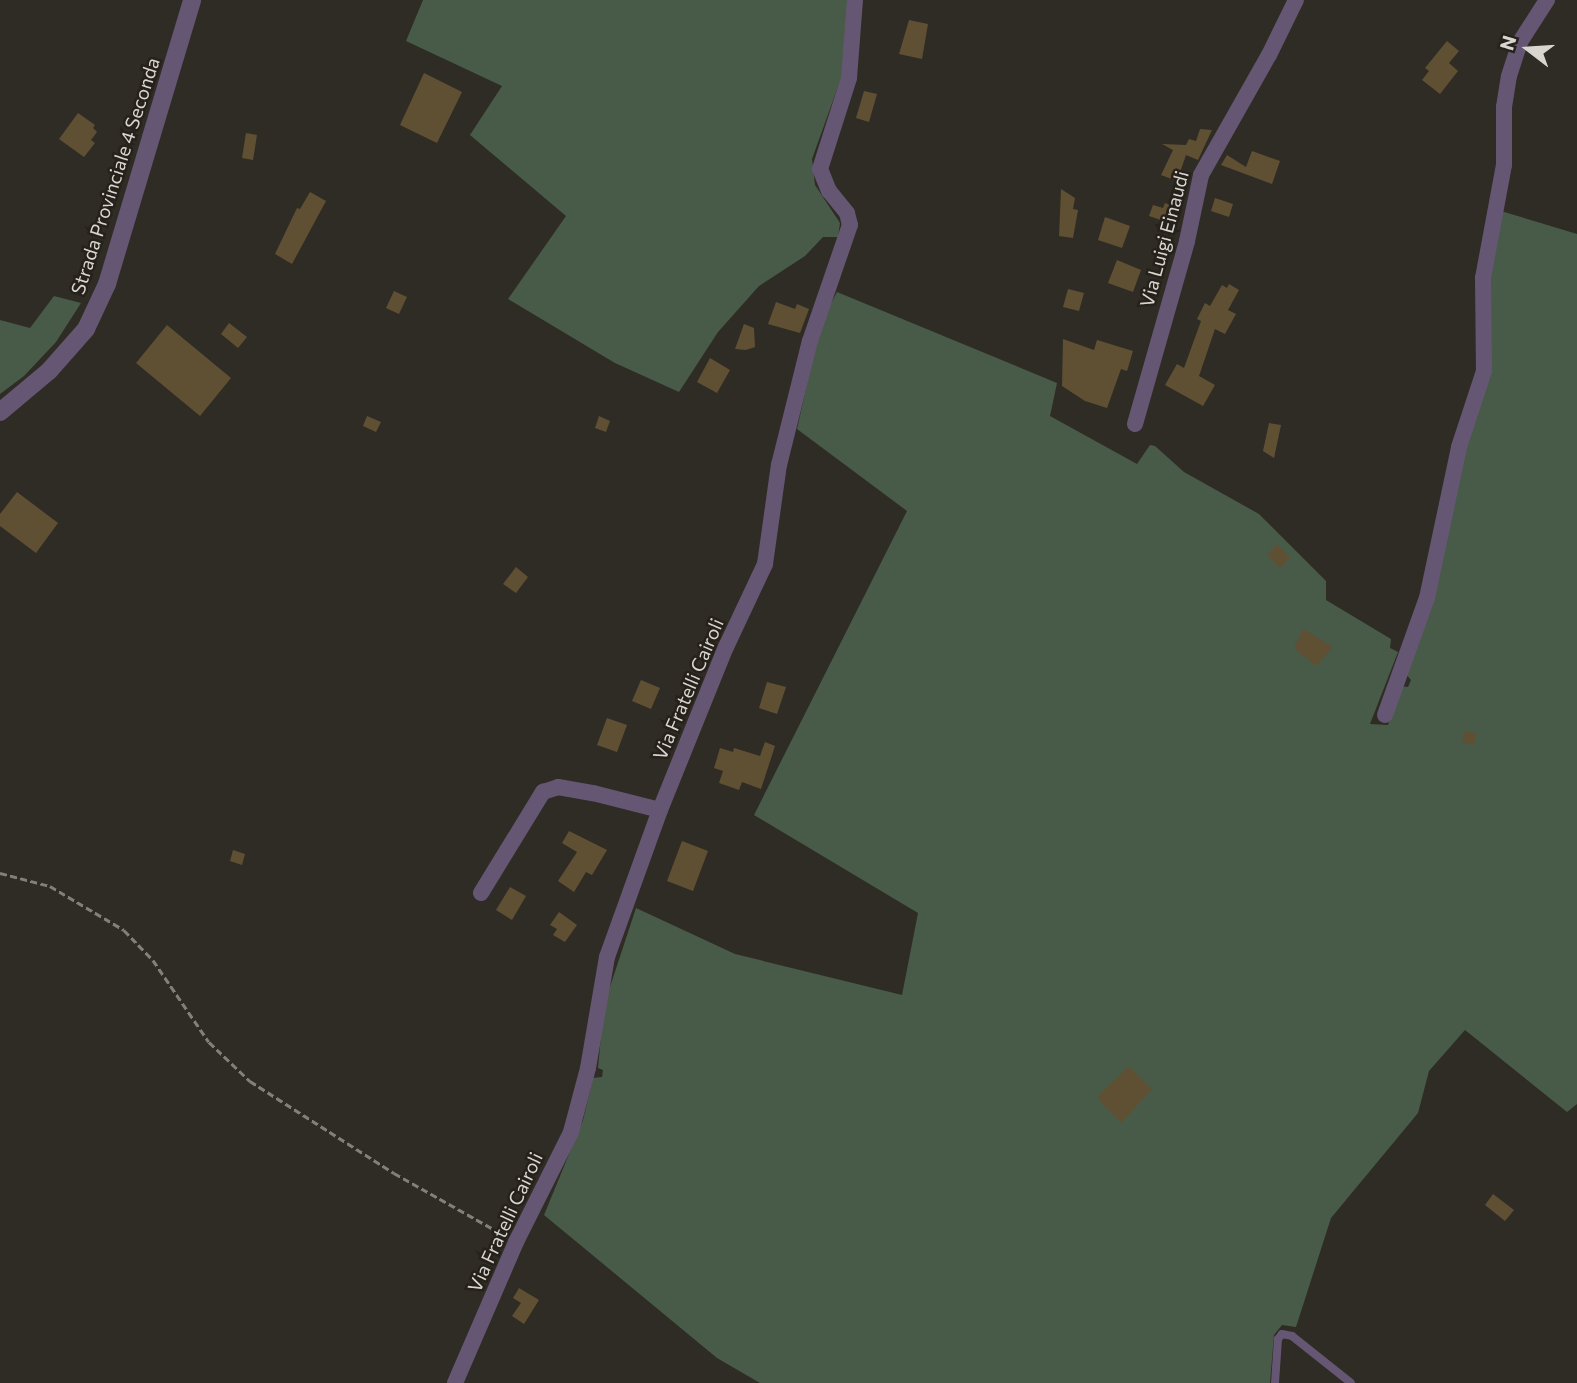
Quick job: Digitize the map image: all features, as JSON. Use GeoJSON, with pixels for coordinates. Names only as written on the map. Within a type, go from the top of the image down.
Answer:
{"type":"FeatureCollection","features":[{"type":"Feature","properties":{"kind":"street","name":"Strada Provinciale 4 Seconda"},"geometry":{"type":"LineString","coordinates":[[0,412],[49,371],[86,329],[107,284],[192,0]]}},
{"type":"Feature","properties":{"kind":"street","name":"Via Fratelli Cairoli"},"geometry":{"type":"LineString","coordinates":[[455,1383],[516,1242],[571,1132],[588,1068],[607,957],[660,810],[726,647],[761,580],[779,465],[794,403],[810,341],[849,225],[847,213],[829,191],[820,169],[849,78],[855,0]]}},
{"type":"Feature","properties":{"kind":"street","name":"Via Luigi Einaudi"},"geometry":{"type":"LineString","coordinates":[[1135,424],[1187,241],[1201,175],[1269,55],[1296,0]]}},
{"type":"Feature","properties":{"kind":"street"},"geometry":{"type":"LineString","coordinates":[[1385,715],[1427,598],[1459,447],[1484,371],[1483,278],[1504,165],[1504,107],[1509,76],[1520,42],[1547,0]]}},
{"type":"Feature","properties":{"kind":"street"},"geometry":{"type":"LineString","coordinates":[[481,893],[542,792],[558,787],[660,810]]}},
{"type":"Feature","properties":{"kind":"lane"},"geometry":{"type":"LineString","coordinates":[[1275,1383],[1278,1339],[1282,1334],[1292,1336],[1351,1383]]}},
{"type":"Feature","properties":{"kind":"path"},"geometry":{"type":"LineString","coordinates":[[0,873],[50,886],[124,930],[153,960],[209,1042],[250,1081],[394,1173],[516,1242]]}},
{"type":"Feature","properties":{"kind":"green space"},"geometry":{"type":"Polygon","coordinates":[[[423,0],[847,0],[847,54],[844,70],[812,159],[815,185],[840,223],[838,237],[823,237],[805,256],[759,286],[718,332],[679,392],[615,363],[508,299],[566,216],[470,135],[502,86],[406,41],[423,0]]]}},
{"type":"Feature","properties":{"kind":"green space"},"geometry":{"type":"Polygon","coordinates":[[[1501,211],[1577,234],[1577,1104],[1567,1112],[1465,1030],[1429,1071],[1418,1113],[1331,1218],[1296,1327],[1282,1325],[1274,1335],[1270,1383],[760,1383],[717,1358],[544,1215],[583,1120],[593,1078],[602,1077],[603,1070],[598,1068],[604,1005],[636,908],[735,954],[902,995],[918,913],[754,815],[907,511],[797,429],[821,322],[837,292],[1057,383],[1050,416],[1137,464],[1150,445],[1155,446],[1184,472],[1259,514],[1326,581],[1326,600],[1391,639],[1390,648],[1398,652],[1370,724],[1388,725],[1400,686],[1408,687],[1411,680],[1405,673],[1464,450],[1484,390],[1489,279],[1501,211]]]}},
{"type":"Feature","properties":{"kind":"green space"},"geometry":{"type":"Polygon","coordinates":[[[54,296],[81,303],[56,342],[24,376],[0,394],[0,320],[30,328],[54,296]]]}},
{"type":"Feature","properties":{"kind":"building"},"geometry":{"type":"Polygon","coordinates":[[[909,20],[928,24],[922,59],[899,54],[909,20]]]}},
{"type":"Feature","properties":{"kind":"building"},"geometry":{"type":"Polygon","coordinates":[[[1447,41],[1459,51],[1449,63],[1458,71],[1440,94],[1422,80],[1429,71],[1425,68],[1447,41]]]}},
{"type":"Feature","properties":{"kind":"building"},"geometry":{"type":"Polygon","coordinates":[[[424,73],[462,92],[437,143],[400,125],[424,73]]]}},
{"type":"Feature","properties":{"kind":"building"},"geometry":{"type":"Polygon","coordinates":[[[864,91],[877,94],[869,122],[856,118],[864,91]]]}},
{"type":"Feature","properties":{"kind":"building"},"geometry":{"type":"Polygon","coordinates":[[[78,113],[95,125],[93,128],[97,132],[91,140],[95,143],[84,157],[59,139],[78,113]]]}},
{"type":"Feature","properties":{"kind":"building"},"geometry":{"type":"Polygon","coordinates":[[[1200,129],[1212,130],[1198,160],[1186,155],[1177,181],[1161,175],[1173,150],[1162,144],[1186,145],[1189,139],[1196,141],[1200,129]]]}},
{"type":"Feature","properties":{"kind":"building"},"geometry":{"type":"Polygon","coordinates":[[[246,133],[257,135],[253,160],[242,158],[246,133]]]}},
{"type":"Feature","properties":{"kind":"building"},"geometry":{"type":"Polygon","coordinates":[[[1252,151],[1280,161],[1272,184],[1221,165],[1227,155],[1246,167],[1252,151]]]}},
{"type":"Feature","properties":{"kind":"building"},"geometry":{"type":"Polygon","coordinates":[[[1061,189],[1075,198],[1073,209],[1078,210],[1073,238],[1059,236],[1061,189]]]}},
{"type":"Feature","properties":{"kind":"building"},"geometry":{"type":"Polygon","coordinates":[[[310,192],[326,201],[292,264],[275,254],[297,208],[300,209],[310,192]]]}},
{"type":"Feature","properties":{"kind":"building"},"geometry":{"type":"Polygon","coordinates":[[[1215,198],[1233,204],[1229,217],[1211,211],[1215,198]]]}},
{"type":"Feature","properties":{"kind":"building"},"geometry":{"type":"Polygon","coordinates":[[[1165,203],[1175,207],[1170,223],[1149,216],[1153,205],[1163,208],[1165,203]]]}},
{"type":"Feature","properties":{"kind":"building"},"geometry":{"type":"Polygon","coordinates":[[[1105,217],[1130,226],[1122,248],[1098,240],[1105,217]]]}},
{"type":"Feature","properties":{"kind":"building"},"geometry":{"type":"Polygon","coordinates":[[[1117,260],[1141,270],[1133,292],[1108,283],[1117,260]]]}},
{"type":"Feature","properties":{"kind":"building"},"geometry":{"type":"Polygon","coordinates":[[[1229,284],[1239,290],[1228,310],[1236,314],[1225,334],[1215,329],[1199,376],[1215,385],[1203,406],[1165,385],[1177,364],[1184,368],[1201,321],[1197,319],[1205,303],[1210,306],[1222,285],[1227,288],[1229,284]]]}},
{"type":"Feature","properties":{"kind":"building"},"geometry":{"type":"Polygon","coordinates":[[[1068,289],[1084,293],[1079,311],[1063,307],[1068,289]]]}},
{"type":"Feature","properties":{"kind":"building"},"geometry":{"type":"Polygon","coordinates":[[[394,291],[407,297],[399,314],[386,308],[394,291]]]}},
{"type":"Feature","properties":{"kind":"building"},"geometry":{"type":"Polygon","coordinates":[[[776,302],[795,309],[797,304],[809,309],[800,333],[768,324],[776,302]]]}},
{"type":"Feature","properties":{"kind":"building"},"geometry":{"type":"Polygon","coordinates":[[[229,323],[247,337],[238,348],[221,334],[229,323]]]}},
{"type":"Feature","properties":{"kind":"building"},"geometry":{"type":"Polygon","coordinates":[[[744,324],[754,328],[755,347],[735,349],[744,324]]]}},
{"type":"Feature","properties":{"kind":"building"},"geometry":{"type":"Polygon","coordinates":[[[167,325],[231,378],[200,416],[136,363],[167,325]]]}},
{"type":"Feature","properties":{"kind":"building"},"geometry":{"type":"Polygon","coordinates":[[[1063,339],[1094,350],[1097,340],[1133,351],[1127,371],[1121,369],[1107,408],[1085,401],[1062,386],[1063,339]]]}},
{"type":"Feature","properties":{"kind":"building"},"geometry":{"type":"Polygon","coordinates":[[[710,358],[730,370],[717,393],[697,382],[710,358]]]}},
{"type":"Feature","properties":{"kind":"building"},"geometry":{"type":"Polygon","coordinates":[[[367,416],[381,422],[376,432],[363,426],[367,416]]]}},
{"type":"Feature","properties":{"kind":"building"},"geometry":{"type":"Polygon","coordinates":[[[599,416],[610,421],[606,432],[595,428],[599,416]]]}},
{"type":"Feature","properties":{"kind":"building"},"geometry":{"type":"Polygon","coordinates":[[[1269,423],[1281,425],[1274,458],[1263,451],[1269,423]]]}},
{"type":"Feature","properties":{"kind":"building"},"geometry":{"type":"Polygon","coordinates":[[[17,492],[58,523],[36,553],[0,526],[0,514],[17,492]]]}},
{"type":"Feature","properties":{"kind":"building"},"geometry":{"type":"Polygon","coordinates":[[[1277,544],[1290,558],[1280,568],[1267,555],[1277,544]]]}},
{"type":"Feature","properties":{"kind":"building"},"geometry":{"type":"Polygon","coordinates":[[[516,567],[528,577],[516,593],[503,584],[516,567]]]}},
{"type":"Feature","properties":{"kind":"building"},"geometry":{"type":"Polygon","coordinates":[[[1303,629],[1333,647],[1316,666],[1294,648],[1303,629]]]}},
{"type":"Feature","properties":{"kind":"building"},"geometry":{"type":"Polygon","coordinates":[[[641,680],[660,688],[651,709],[632,701],[641,680]]]}},
{"type":"Feature","properties":{"kind":"building"},"geometry":{"type":"Polygon","coordinates":[[[767,682],[786,687],[777,714],[759,708],[767,682]]]}},
{"type":"Feature","properties":{"kind":"building"},"geometry":{"type":"Polygon","coordinates":[[[607,718],[627,725],[617,752],[597,745],[607,718]]]}},
{"type":"Feature","properties":{"kind":"building"},"geometry":{"type":"Polygon","coordinates":[[[1464,731],[1477,734],[1474,745],[1462,742],[1464,731]]]}},
{"type":"Feature","properties":{"kind":"building"},"geometry":{"type":"Polygon","coordinates":[[[765,742],[775,746],[761,789],[742,782],[739,790],[719,783],[723,771],[714,768],[720,748],[733,752],[734,748],[760,756],[765,742]]]}},
{"type":"Feature","properties":{"kind":"building"},"geometry":{"type":"Polygon","coordinates":[[[569,831],[607,850],[592,875],[586,872],[574,892],[558,881],[577,852],[562,843],[569,831]]]}},
{"type":"Feature","properties":{"kind":"building"},"geometry":{"type":"Polygon","coordinates":[[[682,841],[708,851],[693,891],[667,881],[682,841]]]}},
{"type":"Feature","properties":{"kind":"building"},"geometry":{"type":"Polygon","coordinates":[[[233,850],[245,854],[242,865],[230,861],[233,850]]]}},
{"type":"Feature","properties":{"kind":"building"},"geometry":{"type":"Polygon","coordinates":[[[510,887],[526,896],[512,920],[496,910],[510,887]]]}},
{"type":"Feature","properties":{"kind":"building"},"geometry":{"type":"Polygon","coordinates":[[[559,912],[577,925],[565,942],[553,935],[557,929],[550,925],[559,912]]]}},
{"type":"Feature","properties":{"kind":"building"},"geometry":{"type":"Polygon","coordinates":[[[1129,1066],[1152,1089],[1121,1123],[1097,1097],[1129,1066]]]}},
{"type":"Feature","properties":{"kind":"building"},"geometry":{"type":"Polygon","coordinates":[[[1493,1194],[1514,1210],[1505,1221],[1485,1205],[1493,1194]]]}},
{"type":"Feature","properties":{"kind":"building"},"geometry":{"type":"Polygon","coordinates":[[[519,1288],[539,1300],[524,1324],[512,1316],[521,1303],[513,1298],[519,1288]]]}}]}
